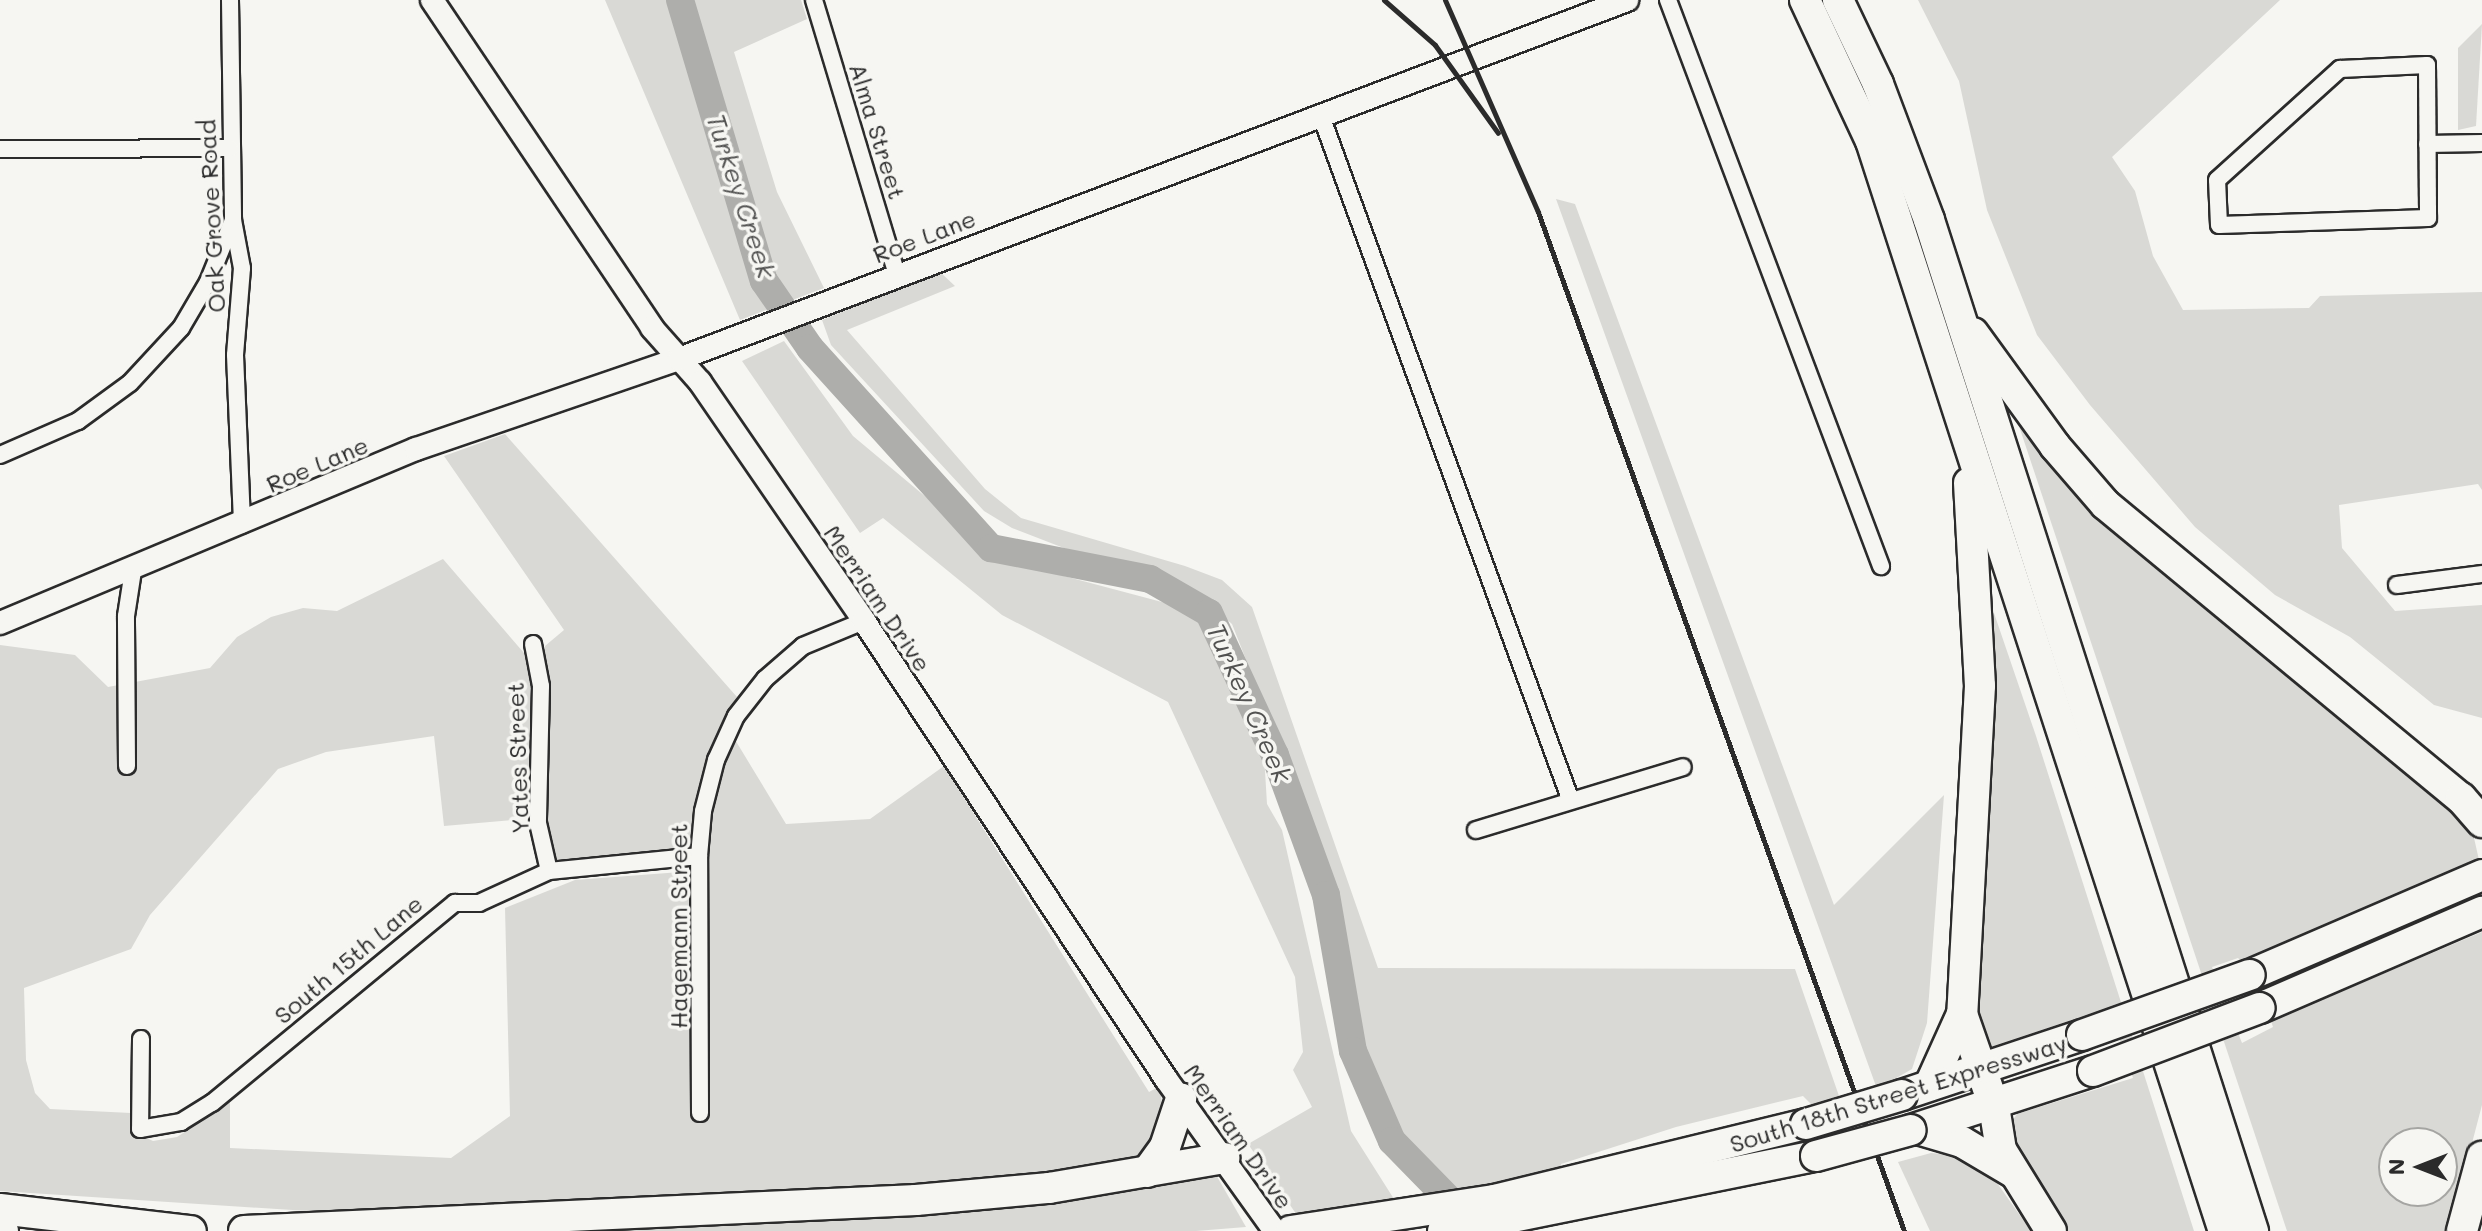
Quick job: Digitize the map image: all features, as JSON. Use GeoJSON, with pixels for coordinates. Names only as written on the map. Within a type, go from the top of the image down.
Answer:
{"type":"FeatureCollection","features":[{"type":"Feature","properties":{"kind":"highway"},"geometry":{"type":"LineString","coordinates":[[1826,7],[1905,153],[2253,1231]]}},
{"type":"Feature","properties":{"kind":"highway"},"geometry":{"type":"LineString","coordinates":[[1826,7],[2224,1231]]}},
{"type":"Feature","properties":{"kind":"highway"},"geometry":{"type":"LineString","coordinates":[[1960,316],[2055,446],[2105,504],[2433,776],[2482,822]]}},
{"type":"Feature","properties":{"kind":"highway"},"geometry":{"type":"LineString","coordinates":[[1966,437],[1980,686],[1962,1014],[1994,1106],[2001,1150],[2051,1231]]}},
{"type":"Feature","properties":{"kind":"highway"},"geometry":{"type":"LineString","coordinates":[[2433,776],[2482,786]]}},
{"type":"Feature","properties":{"kind":"highway","name":"South 18th Street Expressway"},"geometry":{"type":"LineString","coordinates":[[1443,1231],[1806,1124],[2082,1035],[2250,975],[2482,875]]}},
{"type":"Feature","properties":{"kind":"highway","name":"South 18th Street Expressway"},"geometry":{"type":"LineString","coordinates":[[1291,1231],[1573,1195],[1816,1156],[1994,1106],[2093,1071],[2260,1008],[2482,912]]}},
{"type":"Feature","properties":{"kind":"highway"},"geometry":{"type":"LineString","coordinates":[[1916,1090],[1962,1014]]}},
{"type":"Feature","properties":{"kind":"highway"},"geometry":{"type":"LineString","coordinates":[[1147,1172],[1165,1147],[1181,1099]]}},
{"type":"Feature","properties":{"kind":"highway"},"geometry":{"type":"LineString","coordinates":[[1914,1129],[1962,1142],[2014,1173]]}},
{"type":"Feature","properties":{"kind":"highway"},"geometry":{"type":"LineString","coordinates":[[2462,1231],[2482,1157]]}},
{"type":"Feature","properties":{"kind":"highway"},"geometry":{"type":"LineString","coordinates":[[244,1231],[916,1200],[1049,1188],[1224,1158]]}},
{"type":"Feature","properties":{"kind":"highway"},"geometry":{"type":"LineString","coordinates":[[0,1209],[191,1231]]}},
{"type":"Feature","properties":{"kind":"street","name":"Oak Grove Road"},"geometry":{"type":"LineString","coordinates":[[230,0],[233,220],[242,268],[235,355],[242,525]]}},
{"type":"Feature","properties":{"kind":"street","name":"Merriam Drive"},"geometry":{"type":"LineString","coordinates":[[432,0],[652,328],[700,382],[864,621],[1181,1099],[1275,1231]]}},
{"type":"Feature","properties":{"kind":"street","name":"Alma Street"},"geometry":{"type":"LineString","coordinates":[[814,0],[897,275]]}},
{"type":"Feature","properties":{"kind":"street","name":"Roe Lane"},"geometry":{"type":"LineString","coordinates":[[0,623],[133,571],[416,449],[679,359],[1320,113],[1627,0]]}},
{"type":"Feature","properties":{"kind":"street"},"geometry":{"type":"LineString","coordinates":[[1668,0],[1881,566]]}},
{"type":"Feature","properties":{"kind":"street"},"geometry":{"type":"LineString","coordinates":[[2427,65],[2427,144],[2428,218],[2219,225],[2217,180],[2340,69],[2427,65]]}},
{"type":"Feature","properties":{"kind":"street"},"geometry":{"type":"LineString","coordinates":[[1320,113],[1571,801]]}},
{"type":"Feature","properties":{"kind":"street"},"geometry":{"type":"LineString","coordinates":[[2427,144],[2482,143]]}},
{"type":"Feature","properties":{"kind":"street"},"geometry":{"type":"LineString","coordinates":[[0,149],[230,148]]}},
{"type":"Feature","properties":{"kind":"street"},"geometry":{"type":"LineString","coordinates":[[0,455],[78,421],[130,383],[181,328],[208,282],[233,220]]}},
{"type":"Feature","properties":{"kind":"street"},"geometry":{"type":"LineString","coordinates":[[127,766],[126,616],[133,571]]}},
{"type":"Feature","properties":{"kind":"street"},"geometry":{"type":"LineString","coordinates":[[2397,585],[2482,574]]}},
{"type":"Feature","properties":{"kind":"street","name":"Hagemann Street"},"geometry":{"type":"LineString","coordinates":[[700,1113],[699,856],[703,811],[716,760],[736,716],[765,679],[803,646],[864,621]]}},
{"type":"Feature","properties":{"kind":"street","name":"Yates Street"},"geometry":{"type":"LineString","coordinates":[[533,644],[541,686],[538,823],[549,871]]}},
{"type":"Feature","properties":{"kind":"street"},"geometry":{"type":"LineString","coordinates":[[1476,830],[1683,767]]}},
{"type":"Feature","properties":{"kind":"street","name":"South 15th Lane"},"geometry":{"type":"LineString","coordinates":[[141,1039],[140,1129],[181,1122],[212,1103],[455,903],[479,903],[549,871],[699,856]]}},
{"type":"Feature","properties":{"kind":"shaded area"},"geometry":{"type":"Polygon","coordinates":[[[605,0],[801,0],[807,19],[734,52],[777,192],[824,288],[740,320],[605,0]]]}},
{"type":"Feature","properties":{"kind":"shaded area"},"geometry":{"type":"Polygon","coordinates":[[[1918,0],[2280,0],[2112,157],[2135,191],[2153,256],[2183,310],[2309,308],[2320,296],[2482,292],[2482,490],[2478,484],[2339,505],[2342,548],[2395,611],[2482,605],[2482,718],[2434,705],[2350,637],[2275,595],[2195,527],[2090,405],[2037,335],[1987,210],[1959,81],[1918,0]]]}},
{"type":"Feature","properties":{"kind":"shaded area"},"geometry":{"type":"Polygon","coordinates":[[[2482,24],[2476,126],[2458,130],[2458,48],[2482,24]]]}},
{"type":"Feature","properties":{"kind":"shaded area"},"geometry":{"type":"Polygon","coordinates":[[[1556,199],[1575,204],[1834,905],[1944,795],[1927,1023],[1912,1069],[1877,1089],[1556,199]]]}},
{"type":"Feature","properties":{"kind":"shaded area"},"geometry":{"type":"Polygon","coordinates":[[[940,272],[955,286],[847,330],[985,489],[1021,518],[1185,566],[1222,580],[1252,607],[1378,968],[1795,969],[1839,1096],[1812,1105],[1803,1096],[1676,1127],[1561,1164],[1561,1174],[1464,1198],[1392,1124],[1375,1086],[1359,1038],[1329,871],[1232,624],[1200,596],[1147,565],[1069,550],[1012,528],[984,511],[831,345],[822,320],[940,272]]]}},
{"type":"Feature","properties":{"kind":"shaded area"},"geometry":{"type":"Polygon","coordinates":[[[784,341],[853,436],[1000,559],[1177,606],[1205,625],[1264,754],[1267,804],[1282,830],[1351,1131],[1399,1207],[1301,1221],[1248,1144],[1312,1107],[1293,1070],[1303,1052],[1295,977],[1168,702],[1002,615],[883,518],[860,533],[742,361],[784,341]]]}},
{"type":"Feature","properties":{"kind":"shaded area"},"geometry":{"type":"Polygon","coordinates":[[[2014,411],[2472,829],[2479,860],[2243,963],[2238,958],[2212,967],[2242,1043],[2273,1027],[2271,1021],[2482,932],[2482,1105],[2458,1197],[2458,1127],[2378,1127],[2378,1207],[2455,1207],[2449,1231],[2287,1231],[2014,411]]]}},
{"type":"Feature","properties":{"kind":"shaded area"},"geometry":{"type":"Polygon","coordinates":[[[505,434],[737,697],[718,737],[688,852],[560,866],[552,860],[546,818],[545,646],[564,630],[444,456],[505,434]]]}},
{"type":"Feature","properties":{"kind":"shaded area"},"geometry":{"type":"Polygon","coordinates":[[[443,559],[524,653],[533,697],[526,819],[444,826],[434,736],[326,752],[278,769],[150,915],[131,949],[24,988],[26,1060],[35,1093],[50,1109],[131,1113],[136,1133],[153,1141],[177,1137],[230,1102],[230,1148],[451,1158],[510,1116],[505,908],[575,880],[707,870],[709,816],[734,738],[786,824],[870,819],[944,766],[1149,1092],[1160,1086],[1164,1124],[1140,1158],[988,1182],[354,1214],[0,1191],[0,645],[75,655],[108,687],[210,668],[237,637],[271,617],[303,608],[337,611],[443,559]]]}},
{"type":"Feature","properties":{"kind":"shaded area"},"geometry":{"type":"Polygon","coordinates":[[[1994,613],[2194,1231],[2062,1231],[2020,1164],[2010,1124],[2017,1114],[2133,1078],[2108,1008],[1982,1053],[1977,1023],[1988,616],[1994,613]]]}},
{"type":"Feature","properties":{"kind":"shaded area"},"geometry":{"type":"Polygon","coordinates":[[[1931,1153],[1954,1155],[1990,1173],[2031,1231],[1930,1231],[1898,1162],[1931,1153]]]}},
{"type":"Feature","properties":{"kind":"shaded area"},"geometry":{"type":"Polygon","coordinates":[[[1215,1173],[1246,1227],[1196,1231],[443,1231],[1215,1173]]]}},
{"type":"Feature","properties":{"kind":"waterway","name":"Turkey Creek"},"geometry":{"type":"LineString","coordinates":[[680,0],[764,281],[810,348],[991,548],[1150,579],[1209,613],[1275,755],[1326,895],[1353,1051],[1392,1141],[1468,1219]]}},
{"type":"Feature","properties":{"kind":"railway"},"geometry":{"type":"LineString","coordinates":[[1384,0],[1435,45],[1498,133]]}},
{"type":"Feature","properties":{"kind":"railway"},"geometry":{"type":"LineString","coordinates":[[1445,0],[1538,212],[1904,1231]]}}]}
